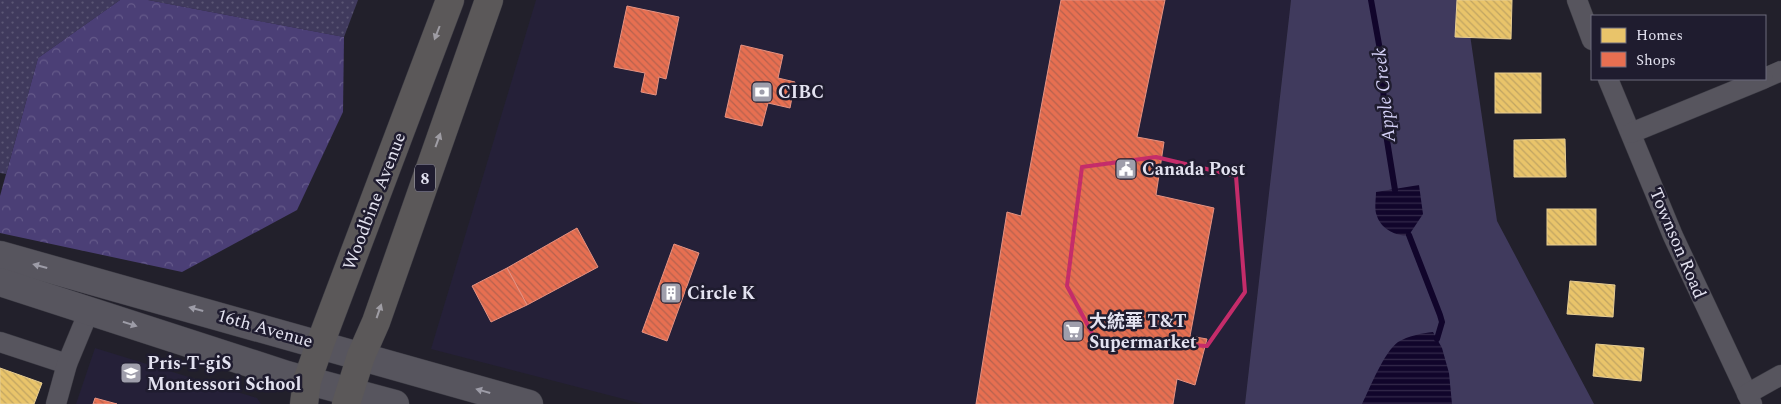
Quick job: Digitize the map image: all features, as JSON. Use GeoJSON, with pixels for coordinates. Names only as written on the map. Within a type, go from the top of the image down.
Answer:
{"type":"FeatureCollection","features":[{"type":"Feature","properties":{"kind":"main road","name":"Woodbine Avenue"},"geometry":{"type":"LineString","coordinates":[[306,392],[320,344],[450,0]]}},
{"type":"Feature","properties":{"kind":"main road","name":"8"},"geometry":{"type":"LineString","coordinates":[[348,398],[361,356],[376,322],[489,0]]}},
{"type":"Feature","properties":{"kind":"main road","name":"16th Avenue"},"geometry":{"type":"LineString","coordinates":[[0,254],[529,404]]}},
{"type":"Feature","properties":{"kind":"main road","name":"16th Avenue"},"geometry":{"type":"LineString","coordinates":[[0,282],[89,310],[306,392],[395,404]]}},
{"type":"Feature","properties":{"kind":"street"},"geometry":{"type":"LineString","coordinates":[[1577,0],[1591,37]]}},
{"type":"Feature","properties":{"kind":"street"},"geometry":{"type":"LineString","coordinates":[[1766,77],[1781,71]]}},
{"type":"Feature","properties":{"kind":"street","name":"Townson Road"},"geometry":{"type":"LineString","coordinates":[[1608,80],[1674,236],[1750,399]]}},
{"type":"Feature","properties":{"kind":"street"},"geometry":{"type":"LineString","coordinates":[[1631,134],[1759,80]]}},
{"type":"Feature","properties":{"kind":"street"},"geometry":{"type":"LineString","coordinates":[[56,404],[67,364],[89,310]]}},
{"type":"Feature","properties":{"kind":"street"},"geometry":{"type":"LineString","coordinates":[[0,342],[67,364]]}},
{"type":"Feature","properties":{"kind":"street"},"geometry":{"type":"LineString","coordinates":[[1750,399],[1781,375]]}},
{"type":"Feature","properties":{"kind":"highlighted area"},"geometry":{"type":"Polygon","coordinates":[[[1156,157],[1236,176],[1245,292],[1207,346],[1095,339],[1067,286],[1082,167],[1156,157]]]}},
{"type":"Feature","properties":{"kind":"shaded area"},"geometry":{"type":"Polygon","coordinates":[[[0,0],[120,0],[38,58],[6,174],[0,173],[0,0]]]}},
{"type":"Feature","properties":{"kind":"shaded area"},"geometry":{"type":"Polygon","coordinates":[[[148,0],[358,0],[344,37],[148,0]]]}},
{"type":"Feature","properties":{"kind":"shaded area"},"geometry":{"type":"Polygon","coordinates":[[[536,0],[1291,0],[1245,404],[643,404],[431,349],[536,0]]]}},
{"type":"Feature","properties":{"kind":"shaded area"},"geometry":{"type":"Polygon","coordinates":[[[1291,0],[1465,0],[1497,221],[1594,404],[1245,404],[1291,0]]]}},
{"type":"Feature","properties":{"kind":"shaded area"},"geometry":{"type":"Polygon","coordinates":[[[1419,185],[1423,214],[1409,235],[1400,235],[1382,225],[1376,214],[1376,192],[1419,185]]]}},
{"type":"Feature","properties":{"kind":"shaded area"},"geometry":{"type":"Polygon","coordinates":[[[1433,332],[1442,348],[1449,373],[1452,404],[1362,404],[1373,380],[1393,347],[1406,338],[1433,332]]]}},
{"type":"Feature","properties":{"kind":"shaded area","name":"Pris-T-giS Montessori School"},"geometry":{"type":"Polygon","coordinates":[[[95,348],[257,398],[261,404],[76,404],[95,348]]]}},
{"type":"Feature","properties":{"kind":"green space"},"geometry":{"type":"Polygon","coordinates":[[[120,0],[148,0],[344,37],[343,112],[297,210],[182,272],[0,233],[0,196],[38,58],[120,0]]]}},
{"type":"Feature","properties":{"kind":"building: Homes"},"geometry":{"type":"Polygon","coordinates":[[[1457,0],[1512,0],[1511,39],[1455,37],[1457,0]]]}},
{"type":"Feature","properties":{"kind":"building: Homes"},"geometry":{"type":"Polygon","coordinates":[[[1495,73],[1541,73],[1541,113],[1495,113],[1495,73]]]}},
{"type":"Feature","properties":{"kind":"building: Homes"},"geometry":{"type":"Polygon","coordinates":[[[1565,139],[1566,177],[1514,177],[1514,140],[1565,139]]]}},
{"type":"Feature","properties":{"kind":"building: Homes"},"geometry":{"type":"Polygon","coordinates":[[[1547,209],[1596,209],[1596,245],[1547,245],[1547,209]]]}},
{"type":"Feature","properties":{"kind":"building: Homes"},"geometry":{"type":"Polygon","coordinates":[[[1570,281],[1615,285],[1613,317],[1567,314],[1570,281]]]}},
{"type":"Feature","properties":{"kind":"building: Homes"},"geometry":{"type":"Polygon","coordinates":[[[1596,344],[1644,348],[1641,381],[1593,376],[1596,344]]]}},
{"type":"Feature","properties":{"kind":"building: Homes"},"geometry":{"type":"Polygon","coordinates":[[[0,368],[42,383],[34,404],[0,404],[0,368]]]}},
{"type":"Feature","properties":{"kind":"building: Shops"},"geometry":{"type":"Polygon","coordinates":[[[1061,0],[1165,0],[1137,137],[1164,142],[1156,195],[1214,208],[1190,336],[1207,339],[1195,385],[1177,379],[1173,404],[976,404],[1007,212],[1021,216],[1061,0]]]}},
{"type":"Feature","properties":{"kind":"building: Shops"},"geometry":{"type":"Polygon","coordinates":[[[627,6],[679,17],[666,79],[659,77],[656,95],[641,92],[645,73],[614,67],[627,6]]]}},
{"type":"Feature","properties":{"kind":"building: Shops","name":"CIBC"},"geometry":{"type":"Polygon","coordinates":[[[741,45],[783,55],[778,78],[795,82],[790,108],[768,103],[762,126],[725,117],[741,45]]]}},
{"type":"Feature","properties":{"kind":"building: Shops"},"geometry":{"type":"Polygon","coordinates":[[[577,228],[598,267],[527,305],[507,268],[577,228]]]}},
{"type":"Feature","properties":{"kind":"building: Shops","name":"Circle K"},"geometry":{"type":"Polygon","coordinates":[[[674,244],[699,253],[667,341],[642,332],[674,244]]]}},
{"type":"Feature","properties":{"kind":"building: Shops"},"geometry":{"type":"Polygon","coordinates":[[[507,268],[527,305],[491,322],[472,286],[507,268]]]}},
{"type":"Feature","properties":{"kind":"building: Shops"},"geometry":{"type":"Polygon","coordinates":[[[95,398],[117,404],[93,404],[95,398]]]}},
{"type":"Feature","properties":{"kind":"waterway","name":"Apple Creek"},"geometry":{"type":"LineString","coordinates":[[1371,0],[1382,61],[1385,128],[1395,190]]}},
{"type":"Feature","properties":{"kind":"waterway","name":"Apple Creek"},"geometry":{"type":"LineString","coordinates":[[1409,235],[1442,322],[1437,339]]}},
{"type":"Feature","properties":{"kind":"place","name":"CIBC"},"geometry":{"type":"Point","coordinates":[762,92]}},
{"type":"Feature","properties":{"kind":"place","name":"Canada Post"},"geometry":{"type":"Point","coordinates":[1126,169]}},
{"type":"Feature","properties":{"kind":"place","name":"Circle K"},"geometry":{"type":"Point","coordinates":[671,293]}},
{"type":"Feature","properties":{"kind":"place","name":"大統華 T&T Supermarket"},"geometry":{"type":"Point","coordinates":[1073,331]}},
{"type":"Feature","properties":{"kind":"place","name":"Pris-T-giS Montessori School"},"geometry":{"type":"Point","coordinates":[131,373]}}]}
